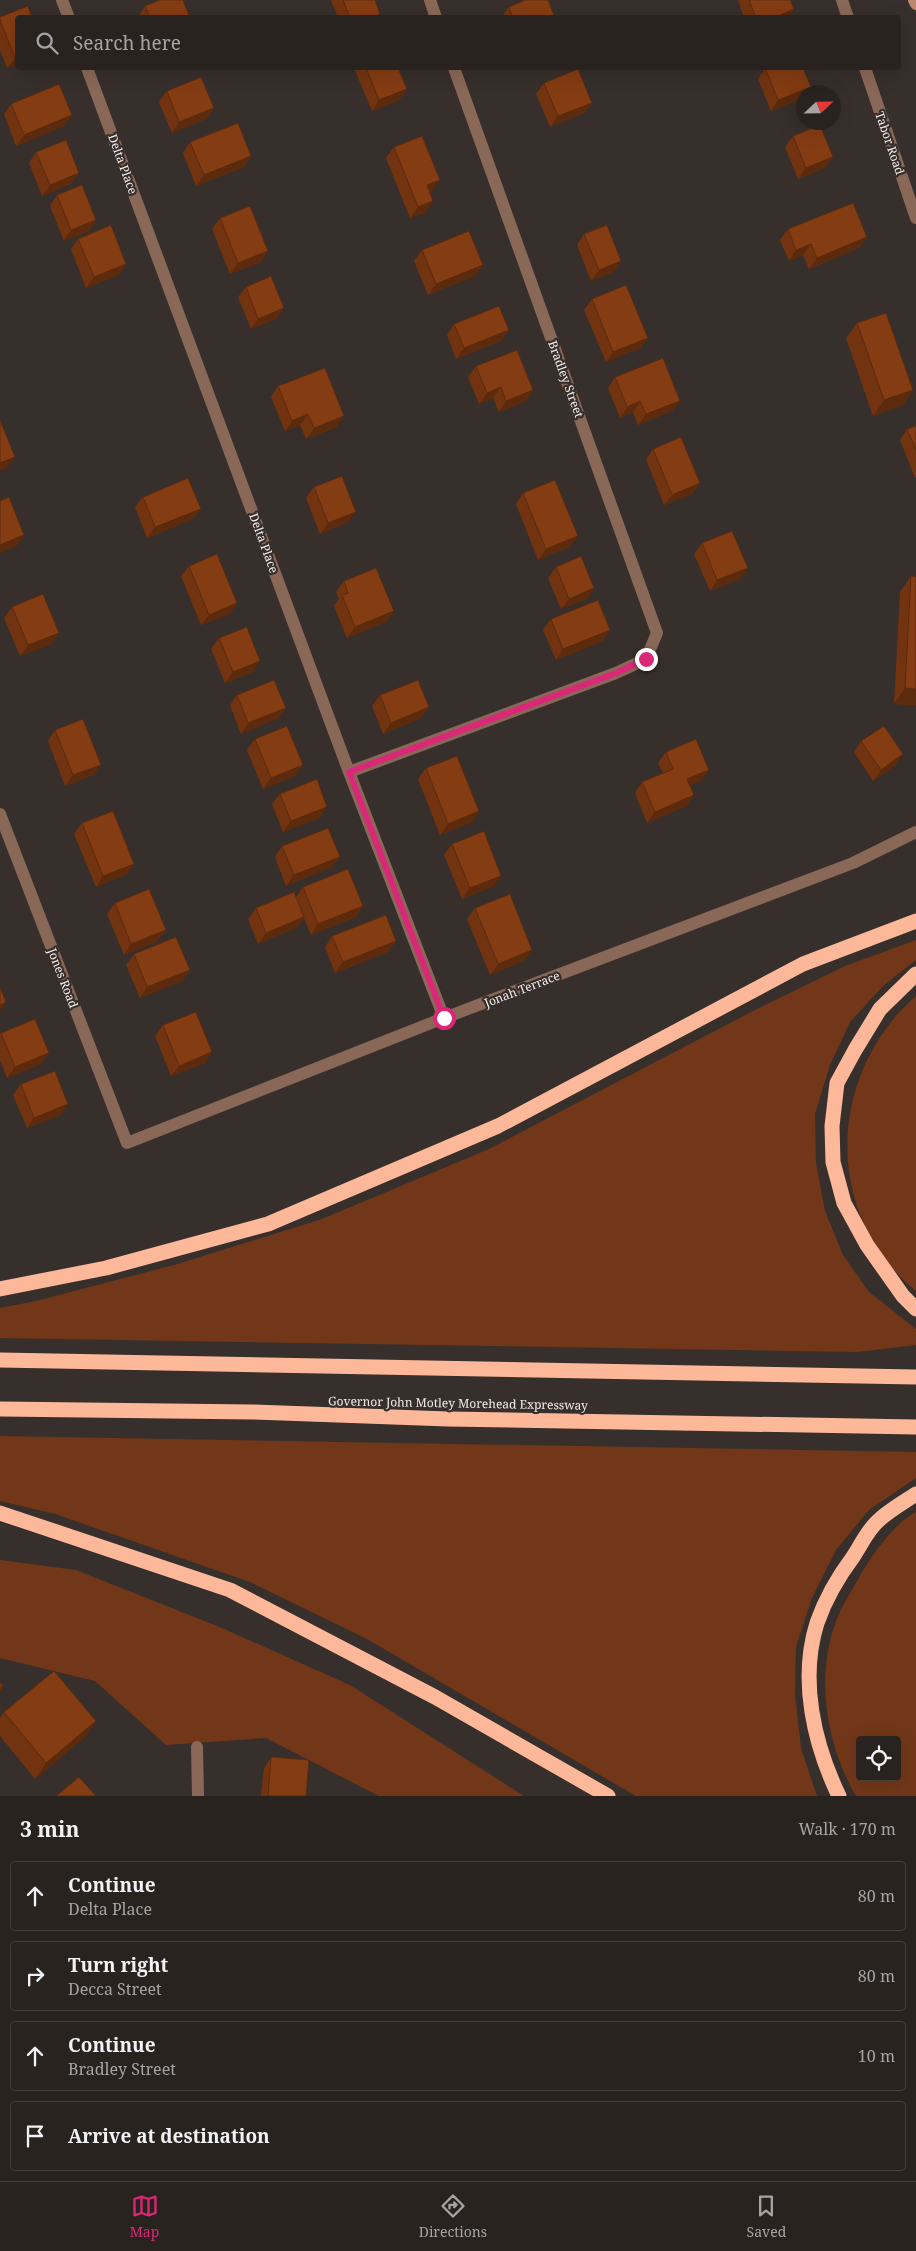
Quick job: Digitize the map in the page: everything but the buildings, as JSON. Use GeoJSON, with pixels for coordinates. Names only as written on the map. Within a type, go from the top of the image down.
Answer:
{"type":"FeatureCollection","features":[{"type":"Feature","properties":{"kind":"highway"},"geometry":{"type":"LineString","coordinates":[[0,1289],[106,1268],[268,1224],[498,1126],[803,964],[916,921]]}},
{"type":"Feature","properties":{"kind":"highway"},"geometry":{"type":"LineString","coordinates":[[916,974],[880,1008],[855,1050],[837,1083],[832,1126],[833,1162],[844,1203],[867,1245],[903,1296],[916,1309]]}},
{"type":"Feature","properties":{"kind":"highway"},"geometry":{"type":"LineString","coordinates":[[0,1360],[916,1377]]}},
{"type":"Feature","properties":{"kind":"highway","name":"Governor John Motley Morehead Expressway"},"geometry":{"type":"LineString","coordinates":[[0,1409],[252,1412],[448,1419],[916,1427]]}},
{"type":"Feature","properties":{"kind":"highway"},"geometry":{"type":"LineString","coordinates":[[840,1796],[830,1776],[816,1736],[811,1698],[810,1656],[817,1623],[837,1580],[878,1520],[916,1494]]}},
{"type":"Feature","properties":{"kind":"highway"},"geometry":{"type":"LineString","coordinates":[[0,1514],[230,1590],[435,1697],[608,1796]]}},
{"type":"Feature","properties":{"kind":"main road"},"geometry":{"type":"LineString","coordinates":[[914,0],[916,4]]}},
{"type":"Feature","properties":{"kind":"street"},"geometry":{"type":"LineString","coordinates":[[62,0],[68,15]]}},
{"type":"Feature","properties":{"kind":"street"},"geometry":{"type":"LineString","coordinates":[[430,0],[435,15]]}},
{"type":"Feature","properties":{"kind":"street"},"geometry":{"type":"LineString","coordinates":[[842,0],[847,15]]}},
{"type":"Feature","properties":{"kind":"street","name":"Delta Place"},"geometry":{"type":"LineString","coordinates":[[88,70],[349,772],[444,1018]]}},
{"type":"Feature","properties":{"kind":"street","name":"Bradley Street"},"geometry":{"type":"LineString","coordinates":[[349,772],[616,673],[646,659],[657,633],[455,70]]}},
{"type":"Feature","properties":{"kind":"street","name":"Tabor Road"},"geometry":{"type":"LineString","coordinates":[[866,70],[916,218]]}},
{"type":"Feature","properties":{"kind":"street","name":"Jones Road"},"geometry":{"type":"LineString","coordinates":[[0,814],[127,1143]]}},
{"type":"Feature","properties":{"kind":"street","name":"Jonah Terrace"},"geometry":{"type":"LineString","coordinates":[[127,1143],[444,1018],[853,863],[916,832]]}},
{"type":"Feature","properties":{"kind":"street"},"geometry":{"type":"LineString","coordinates":[[197,1747],[198,1796]]}},
{"type":"Feature","properties":{"kind":"shaded area"},"geometry":{"type":"Polygon","coordinates":[[[916,940],[916,960],[884,985],[850,1022],[830,1065],[815,1114],[816,1163],[825,1211],[843,1255],[869,1292],[916,1329],[916,1345],[857,1352],[0,1338],[0,1308],[36,1301],[174,1265],[322,1219],[489,1149],[753,1011],[845,966],[916,940]]]}},
{"type":"Feature","properties":{"kind":"shaded area"},"geometry":{"type":"Polygon","coordinates":[[[916,996],[916,1291],[885,1259],[864,1223],[851,1184],[847,1144],[852,1103],[865,1064],[887,1028],[916,996]]]}},
{"type":"Feature","properties":{"kind":"shaded area"},"geometry":{"type":"Polygon","coordinates":[[[0,1436],[916,1452],[916,1478],[869,1510],[836,1550],[812,1598],[796,1647],[795,1694],[801,1748],[817,1796],[636,1796],[367,1639],[250,1582],[55,1514],[0,1501],[0,1436]]]}},
{"type":"Feature","properties":{"kind":"shaded area"},"geometry":{"type":"Polygon","coordinates":[[[916,1512],[916,1796],[856,1796],[845,1775],[830,1730],[826,1707],[827,1659],[831,1636],[847,1599],[878,1548],[900,1523],[916,1512]]]}},
{"type":"Feature","properties":{"kind":"shaded area"},"geometry":{"type":"Polygon","coordinates":[[[0,1560],[76,1570],[222,1628],[350,1685],[524,1796],[379,1796],[266,1738],[166,1745],[95,1681],[0,1658],[0,1560]]]}},
{"type":"Feature","properties":{"kind":"route"},"geometry":{"type":"LineString","coordinates":[[444,1018],[349,772],[616,673],[646,659]]}}]}
